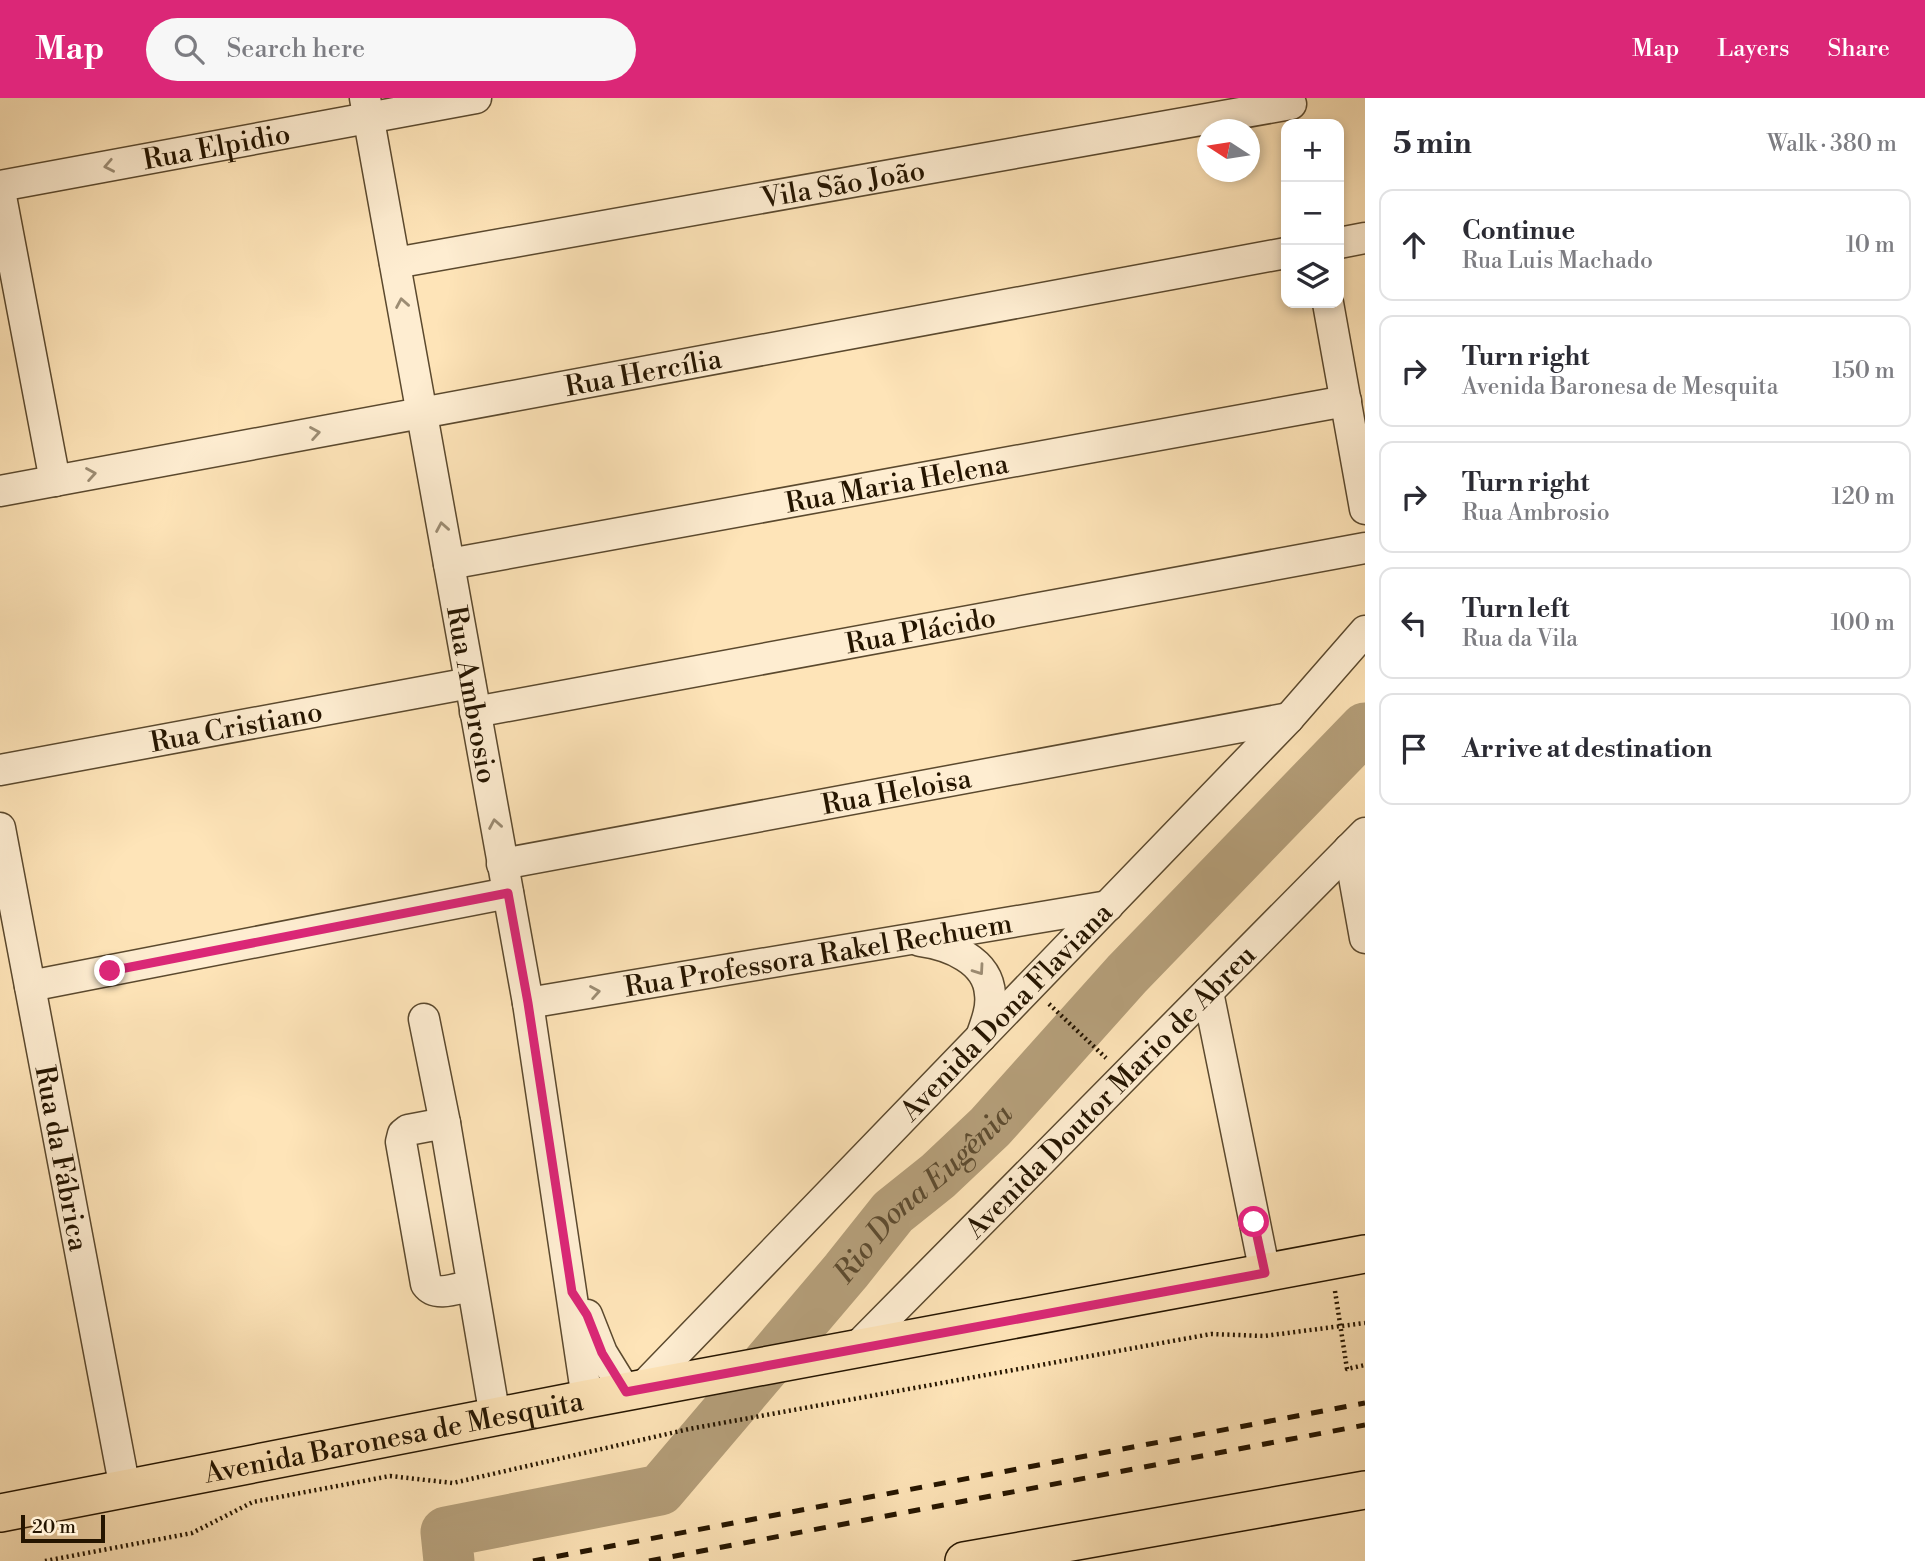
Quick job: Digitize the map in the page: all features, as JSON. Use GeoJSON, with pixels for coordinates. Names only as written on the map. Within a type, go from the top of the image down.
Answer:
{"type":"FeatureCollection","features":[{"type":"Feature","properties":{"kind":"main road","name":"Avenida Baronesa de Mesquita"},"geometry":{"type":"LineString","coordinates":[[0,1513],[687,1380],[1365,1254]]}},
{"type":"Feature","properties":{"kind":"main road"},"geometry":{"type":"LineString","coordinates":[[964,1561],[1046,1553],[1365,1490]]}},
{"type":"Feature","properties":{"kind":"street","name":"Rua Elpidio"},"geometry":{"type":"LineString","coordinates":[[0,188],[367,108],[475,98]]}},
{"type":"Feature","properties":{"kind":"street","name":"Rua Ambrosio"},"geometry":{"type":"LineString","coordinates":[[367,108],[528,1003],[587,1399]]}},
{"type":"Feature","properties":{"kind":"street","name":"Vila São João"},"geometry":{"type":"LineString","coordinates":[[395,263],[1292,109]]}},
{"type":"Feature","properties":{"kind":"street"},"geometry":{"type":"LineString","coordinates":[[0,188],[55,481]]}},
{"type":"Feature","properties":{"kind":"street"},"geometry":{"type":"LineString","coordinates":[[1344,242],[1365,238]]}},
{"type":"Feature","properties":{"kind":"street","name":"Rua Hercília"},"geometry":{"type":"LineString","coordinates":[[0,491],[1281,254]]}},
{"type":"Feature","properties":{"kind":"street"},"geometry":{"type":"LineString","coordinates":[[1329,308],[1365,509]]}},
{"type":"Feature","properties":{"kind":"street","name":"Rua Maria Helena"},"geometry":{"type":"LineString","coordinates":[[449,564],[1346,401]]}},
{"type":"Feature","properties":{"kind":"street","name":"Rua Plácido"},"geometry":{"type":"LineString","coordinates":[[472,697],[1365,548]]}},
{"type":"Feature","properties":{"kind":"street","name":"Avenida Dona Flaviana"},"geometry":{"type":"LineString","coordinates":[[634,1391],[1289,718],[1365,631]]}},
{"type":"Feature","properties":{"kind":"street","name":"Rua Cristiano"},"geometry":{"type":"LineString","coordinates":[[0,770],[472,697]]}},
{"type":"Feature","properties":{"kind":"street","name":"Rua Heloisa"},"geometry":{"type":"LineString","coordinates":[[502,864],[1289,718]]}},
{"type":"Feature","properties":{"kind":"street","name":"Rua da Fábrica"},"geometry":{"type":"LineString","coordinates":[[0,828],[125,1489]]}},
{"type":"Feature","properties":{"kind":"street"},"geometry":{"type":"LineString","coordinates":[[1357,841],[1365,937]]}},
{"type":"Feature","properties":{"kind":"street","name":"Avenida Doutor Mario de Abreu"},"geometry":{"type":"LineString","coordinates":[[854,1350],[1357,841]]}},
{"type":"Feature","properties":{"kind":"street"},"geometry":{"type":"LineString","coordinates":[[30,986],[508,893]]}},
{"type":"Feature","properties":{"kind":"street","name":"Rua Professora Rakel Rechuem"},"geometry":{"type":"LineString","coordinates":[[528,1003],[1108,906]]}},
{"type":"Feature","properties":{"kind":"street"},"geometry":{"type":"LineString","coordinates":[[895,941],[923,942],[945,947],[972,960],[984,975],[990,993],[988,1016],[981,1037]]}},
{"type":"Feature","properties":{"kind":"street"},"geometry":{"type":"LineString","coordinates":[[1208,992],[1265,1273]]}},
{"type":"Feature","properties":{"kind":"street"},"geometry":{"type":"LineString","coordinates":[[424,1019],[495,1417]]}},
{"type":"Feature","properties":{"kind":"street"},"geometry":{"type":"LineString","coordinates":[[444,1123],[408,1130],[403,1134],[401,1142],[426,1284],[430,1290],[437,1292],[472,1285]]}},
{"type":"Feature","properties":{"kind":"street","name":"Rua Ambrosio"},"geometry":{"type":"LineString","coordinates":[[572,1292],[587,1315],[602,1353],[634,1391]]}},
{"type":"Feature","properties":{"kind":"path"},"geometry":{"type":"LineString","coordinates":[[1053,1008],[1101,1053]]}},
{"type":"Feature","properties":{"kind":"path"},"geometry":{"type":"LineString","coordinates":[[1329,1261],[1347,1369],[1365,1365]]}},
{"type":"Feature","properties":{"kind":"path"},"geometry":{"type":"LineString","coordinates":[[45,1561],[192,1533],[253,1502],[390,1476],[453,1483],[688,1429],[1211,1334],[1264,1336],[1365,1323]]}},
{"type":"Feature","properties":{"kind":"waterway","name":"Rio Dona Eugênia"},"geometry":{"type":"LineString","coordinates":[[449,1561],[446,1532],[660,1490],[893,1212],[938,1176],[990,1127],[1127,974],[1365,728]]}},
{"type":"Feature","properties":{"kind":"railway"},"geometry":{"type":"LineString","coordinates":[[533,1561],[1365,1403]]}},
{"type":"Feature","properties":{"kind":"railway"},"geometry":{"type":"LineString","coordinates":[[649,1561],[1365,1425]]}},
{"type":"Feature","properties":{"kind":"route"},"geometry":{"type":"LineString","coordinates":[[110,971],[508,893],[528,1003],[572,1292],[587,1315],[602,1353],[626,1392],[1265,1273],[1254,1222]]}}]}
